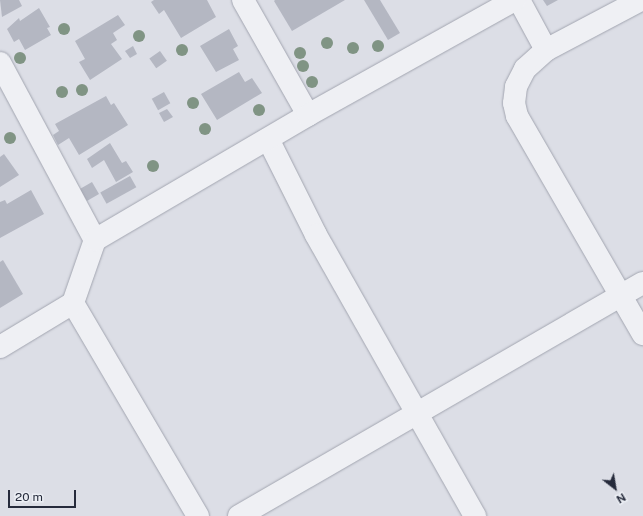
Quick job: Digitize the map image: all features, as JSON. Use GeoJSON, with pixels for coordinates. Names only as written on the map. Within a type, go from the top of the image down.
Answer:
{"type":"FeatureCollection","features":[{"type":"Feature","properties":{"kind":"street"},"geometry":{"type":"LineString","coordinates":[[243,0],[308,116]]}},
{"type":"Feature","properties":{"kind":"street"},"geometry":{"type":"LineString","coordinates":[[0,346],[73,303],[95,240],[308,116],[515,0]]}},
{"type":"Feature","properties":{"kind":"street"},"geometry":{"type":"LineString","coordinates":[[519,0],[546,50]]}},
{"type":"Feature","properties":{"kind":"street"},"geometry":{"type":"LineString","coordinates":[[641,0],[546,50],[525,69],[516,87],[514,103],[517,116],[643,334]]}},
{"type":"Feature","properties":{"kind":"street"},"geometry":{"type":"LineString","coordinates":[[0,63],[95,240]]}},
{"type":"Feature","properties":{"kind":"street"},"geometry":{"type":"LineString","coordinates":[[268,139],[316,235],[415,414],[475,516]]}},
{"type":"Feature","properties":{"kind":"street"},"geometry":{"type":"LineString","coordinates":[[240,516],[643,283]]}},
{"type":"Feature","properties":{"kind":"street"},"geometry":{"type":"LineString","coordinates":[[73,303],[198,516]]}},
{"type":"Feature","properties":{"kind":"building"},"geometry":{"type":"Polygon","coordinates":[[[0,0],[19,0],[22,6],[2,17],[0,0]]]}},
{"type":"Feature","properties":{"kind":"building"},"geometry":{"type":"Polygon","coordinates":[[[154,0],[207,0],[216,17],[181,38],[164,10],[159,14],[151,2],[154,0]]]}},
{"type":"Feature","properties":{"kind":"building"},"geometry":{"type":"Polygon","coordinates":[[[275,0],[345,0],[292,31],[274,1],[275,0]]]}},
{"type":"Feature","properties":{"kind":"building"},"geometry":{"type":"Polygon","coordinates":[[[364,0],[380,0],[400,33],[388,40],[364,0]]]}},
{"type":"Feature","properties":{"kind":"building"},"geometry":{"type":"Polygon","coordinates":[[[543,0],[558,0],[547,6],[543,0]]]}},
{"type":"Feature","properties":{"kind":"building"},"geometry":{"type":"Polygon","coordinates":[[[39,8],[50,27],[47,28],[51,35],[25,50],[19,39],[14,42],[7,29],[19,18],[20,21],[39,8]]]}},
{"type":"Feature","properties":{"kind":"building"},"geometry":{"type":"Polygon","coordinates":[[[118,15],[125,25],[113,33],[117,40],[111,44],[122,59],[90,80],[79,62],[85,59],[75,41],[118,15]]]}},
{"type":"Feature","properties":{"kind":"building"},"geometry":{"type":"Polygon","coordinates":[[[229,29],[238,46],[233,49],[239,60],[216,72],[200,46],[229,29]]]}},
{"type":"Feature","properties":{"kind":"building"},"geometry":{"type":"Polygon","coordinates":[[[133,46],[137,54],[130,58],[125,51],[133,46]]]}},
{"type":"Feature","properties":{"kind":"building"},"geometry":{"type":"Polygon","coordinates":[[[160,51],[167,61],[156,68],[149,58],[160,51]]]}},
{"type":"Feature","properties":{"kind":"building"},"geometry":{"type":"Polygon","coordinates":[[[239,72],[245,82],[252,78],[262,93],[217,120],[201,94],[239,72]]]}},
{"type":"Feature","properties":{"kind":"building"},"geometry":{"type":"Polygon","coordinates":[[[164,92],[170,103],[158,110],[152,99],[164,92]]]}},
{"type":"Feature","properties":{"kind":"building"},"geometry":{"type":"Polygon","coordinates":[[[106,96],[111,105],[114,103],[128,125],[79,155],[69,138],[58,145],[53,135],[59,131],[55,124],[106,96]]]}},
{"type":"Feature","properties":{"kind":"building"},"geometry":{"type":"Polygon","coordinates":[[[167,109],[173,117],[164,122],[159,113],[167,109]]]}},
{"type":"Feature","properties":{"kind":"building"},"geometry":{"type":"Polygon","coordinates":[[[110,143],[122,163],[126,161],[133,172],[116,182],[104,160],[92,168],[87,159],[110,143]]]}},
{"type":"Feature","properties":{"kind":"building"},"geometry":{"type":"Polygon","coordinates":[[[4,154],[19,175],[0,187],[0,157],[4,154]]]}},
{"type":"Feature","properties":{"kind":"building"},"geometry":{"type":"Polygon","coordinates":[[[130,176],[136,187],[107,204],[100,192],[130,176]]]}},
{"type":"Feature","properties":{"kind":"building"},"geometry":{"type":"Polygon","coordinates":[[[92,182],[99,194],[87,201],[80,189],[92,182]]]}},
{"type":"Feature","properties":{"kind":"building"},"geometry":{"type":"Polygon","coordinates":[[[31,190],[44,214],[0,238],[0,202],[5,200],[7,204],[31,190]]]}},
{"type":"Feature","properties":{"kind":"building"},"geometry":{"type":"Polygon","coordinates":[[[3,260],[23,294],[0,308],[0,262],[3,260]]]}}]}
